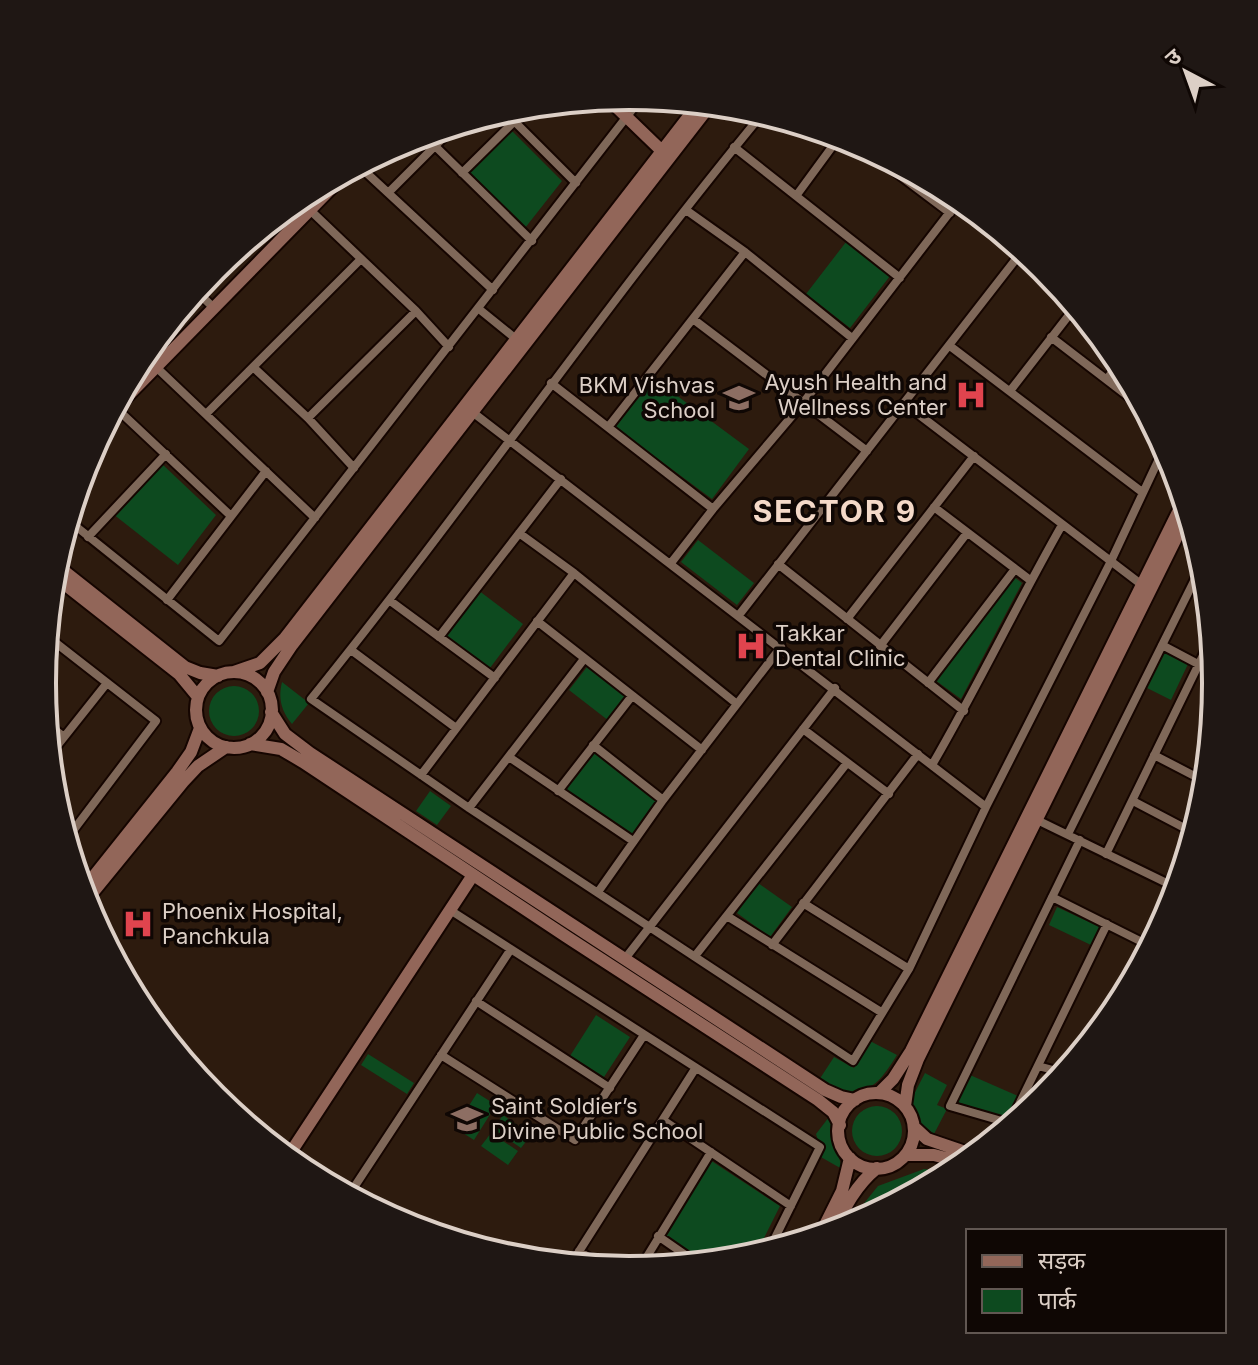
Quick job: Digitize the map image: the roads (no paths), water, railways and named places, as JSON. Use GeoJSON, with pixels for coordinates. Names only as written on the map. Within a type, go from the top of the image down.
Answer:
{"type":"FeatureCollection","features":[{"type":"Feature","properties":{"kind":"street"},"geometry":{"type":"LineString","coordinates":[[621,110],[665,155]]}},
{"type":"Feature","properties":{"kind":"street"},"geometry":{"type":"LineString","coordinates":[[78,528],[219,641],[633,110]]}},
{"type":"Feature","properties":{"kind":"street"},"geometry":{"type":"LineString","coordinates":[[271,712],[263,734],[250,744],[226,747],[211,740],[200,728],[196,711],[198,697],[206,684],[218,676],[260,663],[285,638],[468,409],[665,155],[693,113]]}},
{"type":"Feature","properties":{"kind":"street"},"geometry":{"type":"LineString","coordinates":[[267,692],[274,672],[292,645],[468,409],[516,339],[702,114]]}},
{"type":"Feature","properties":{"kind":"street"},"geometry":{"type":"LineString","coordinates":[[462,173],[513,122]]}},
{"type":"Feature","properties":{"kind":"street"},"geometry":{"type":"LineString","coordinates":[[515,122],[576,183]]}},
{"type":"Feature","properties":{"kind":"street"},"geometry":{"type":"LineString","coordinates":[[754,124],[551,383],[511,440],[311,699],[469,808],[853,1061],[909,969],[1157,461]]}},
{"type":"Feature","properties":{"kind":"street"},"geometry":{"type":"LineString","coordinates":[[388,193],[439,142]]}},
{"type":"Feature","properties":{"kind":"street"},"geometry":{"type":"LineString","coordinates":[[435,146],[532,241]]}},
{"type":"Feature","properties":{"kind":"street"},"geometry":{"type":"LineString","coordinates":[[734,147],[900,278]]}},
{"type":"Feature","properties":{"kind":"street"},"geometry":{"type":"LineString","coordinates":[[796,196],[832,147]]}},
{"type":"Feature","properties":{"kind":"street"},"geometry":{"type":"LineString","coordinates":[[367,174],[493,290]]}},
{"type":"Feature","properties":{"kind":"street"},"geometry":{"type":"LineString","coordinates":[[910,183],[950,213]]}},
{"type":"Feature","properties":{"kind":"street"},"geometry":{"type":"LineString","coordinates":[[142,381],[318,201]]}},
{"type":"Feature","properties":{"kind":"street"},"geometry":{"type":"LineString","coordinates":[[310,210],[416,311],[449,347]]}},
{"type":"Feature","properties":{"kind":"street"},"geometry":{"type":"LineString","coordinates":[[686,210],[745,252],[852,338]]}},
{"type":"Feature","properties":{"kind":"street"},"geometry":{"type":"LineString","coordinates":[[671,563],[803,403],[952,210]]}},
{"type":"Feature","properties":{"kind":"street"},"geometry":{"type":"LineString","coordinates":[[609,426],[745,252]]}},
{"type":"Feature","properties":{"kind":"street"},"geometry":{"type":"LineString","coordinates":[[206,414],[360,260]]}},
{"type":"Feature","properties":{"kind":"street"},"geometry":{"type":"LineString","coordinates":[[739,615],[1015,260]]}},
{"type":"Feature","properties":{"kind":"street"},"geometry":{"type":"LineString","coordinates":[[204,299],[214,308]]}},
{"type":"Feature","properties":{"kind":"street"},"geometry":{"type":"LineString","coordinates":[[479,309],[516,339]]}},
{"type":"Feature","properties":{"kind":"street"},"geometry":{"type":"LineString","coordinates":[[308,418],[416,311]]}},
{"type":"Feature","properties":{"kind":"street"},"geometry":{"type":"LineString","coordinates":[[1010,391],[1069,315]]}},
{"type":"Feature","properties":{"kind":"street"},"geometry":{"type":"LineString","coordinates":[[693,319],[867,451]]}},
{"type":"Feature","properties":{"kind":"street"},"geometry":{"type":"LineString","coordinates":[[1051,337],[1122,391]]}},
{"type":"Feature","properties":{"kind":"street"},"geometry":{"type":"LineString","coordinates":[[950,346],[1142,492]]}},
{"type":"Feature","properties":{"kind":"street"},"geometry":{"type":"LineString","coordinates":[[156,367],[315,518]]}},
{"type":"Feature","properties":{"kind":"street"},"geometry":{"type":"LineString","coordinates":[[253,367],[308,418],[354,468]]}},
{"type":"Feature","properties":{"kind":"street"},"geometry":{"type":"LineString","coordinates":[[1107,379],[1111,374]]}},
{"type":"Feature","properties":{"kind":"street"},"geometry":{"type":"LineString","coordinates":[[551,383],[713,509]]}},
{"type":"Feature","properties":{"kind":"street"},"geometry":{"type":"LineString","coordinates":[[905,404],[1146,588]]}},
{"type":"Feature","properties":{"kind":"street"},"geometry":{"type":"LineString","coordinates":[[468,409],[986,807]]}},
{"type":"Feature","properties":{"kind":"street"},"geometry":{"type":"LineString","coordinates":[[121,418],[166,454],[231,516]]}},
{"type":"Feature","properties":{"kind":"street"},"geometry":{"type":"LineString","coordinates":[[88,537],[166,454]]}},
{"type":"Feature","properties":{"kind":"street"},"geometry":{"type":"LineString","coordinates":[[847,619],[974,456]]}},
{"type":"Feature","properties":{"kind":"street"},"geometry":{"type":"LineString","coordinates":[[167,600],[266,471]]}},
{"type":"Feature","properties":{"kind":"street"},"geometry":{"type":"LineString","coordinates":[[439,637],[561,479]]}},
{"type":"Feature","properties":{"kind":"street"},"geometry":{"type":"LineString","coordinates":[[934,507],[1030,580]]}},
{"type":"Feature","properties":{"kind":"street"},"geometry":{"type":"LineString","coordinates":[[905,1106],[908,1085],[918,1059],[1146,588],[1177,516]]}},
{"type":"Feature","properties":{"kind":"street"},"geometry":{"type":"LineString","coordinates":[[932,765],[964,711],[1030,580],[1062,525]]}},
{"type":"Feature","properties":{"kind":"street"},"geometry":{"type":"LineString","coordinates":[[1146,588],[1180,528]]}},
{"type":"Feature","properties":{"kind":"street"},"geometry":{"type":"LineString","coordinates":[[519,533],[574,573],[737,704]]}},
{"type":"Feature","properties":{"kind":"street"},"geometry":{"type":"LineString","coordinates":[[880,646],[967,533]]}},
{"type":"Feature","properties":{"kind":"street"},"geometry":{"type":"LineString","coordinates":[[778,564],[964,711]]}},
{"type":"Feature","properties":{"kind":"street"},"geometry":{"type":"LineString","coordinates":[[928,683],[1015,569]]}},
{"type":"Feature","properties":{"kind":"street"},"geometry":{"type":"LineString","coordinates":[[67,573],[185,667],[218,676]]}},
{"type":"Feature","properties":{"kind":"street"},"geometry":{"type":"LineString","coordinates":[[421,775],[574,573]]}},
{"type":"Feature","properties":{"kind":"street"},"geometry":{"type":"LineString","coordinates":[[1068,834],[1193,583]]}},
{"type":"Feature","properties":{"kind":"street"},"geometry":{"type":"LineString","coordinates":[[65,584],[179,674],[198,697]]}},
{"type":"Feature","properties":{"kind":"street"},"geometry":{"type":"LineString","coordinates":[[389,600],[495,678]]}},
{"type":"Feature","properties":{"kind":"street"},"geometry":{"type":"LineString","coordinates":[[537,621],[702,750]]}},
{"type":"Feature","properties":{"kind":"street"},"geometry":{"type":"LineString","coordinates":[[57,644],[156,721],[75,828]]}},
{"type":"Feature","properties":{"kind":"street"},"geometry":{"type":"LineString","coordinates":[[1162,645],[1198,664]]}},
{"type":"Feature","properties":{"kind":"street"},"geometry":{"type":"LineString","coordinates":[[598,892],[663,800],[781,647]]}},
{"type":"Feature","properties":{"kind":"street"},"geometry":{"type":"LineString","coordinates":[[351,650],[456,728]]}},
{"type":"Feature","properties":{"kind":"street"},"geometry":{"type":"LineString","coordinates":[[1106,854],[1201,658]]}},
{"type":"Feature","properties":{"kind":"street"},"geometry":{"type":"LineString","coordinates":[[469,808],[584,659]]}},
{"type":"Feature","properties":{"kind":"street"},"geometry":{"type":"LineString","coordinates":[[234,672],[255,678],[267,692],[271,712],[285,734],[310,753],[825,1090],[855,1100]]}},
{"type":"Feature","properties":{"kind":"street"},"geometry":{"type":"LineString","coordinates":[[59,743],[107,683]]}},
{"type":"Feature","properties":{"kind":"street"},"geometry":{"type":"LineString","coordinates":[[624,960],[835,688]]}},
{"type":"Feature","properties":{"kind":"street"},"geometry":{"type":"LineString","coordinates":[[558,791],[632,696]]}},
{"type":"Feature","properties":{"kind":"street"},"geometry":{"type":"LineString","coordinates":[[91,880],[184,762],[200,728]]}},
{"type":"Feature","properties":{"kind":"street"},"geometry":{"type":"LineString","coordinates":[[803,729],[889,794]]}},
{"type":"Feature","properties":{"kind":"street"},"geometry":{"type":"LineString","coordinates":[[58,733],[64,737]]}},
{"type":"Feature","properties":{"kind":"street"},"geometry":{"type":"LineString","coordinates":[[250,744],[281,749],[303,762],[818,1100],[833,1112],[840,1125]]}},
{"type":"Feature","properties":{"kind":"street"},"geometry":{"type":"LineString","coordinates":[[593,745],[663,800]]}},
{"type":"Feature","properties":{"kind":"street"},"geometry":{"type":"LineString","coordinates":[[95,890],[198,766],[226,747]]}},
{"type":"Feature","properties":{"kind":"street"},"geometry":{"type":"LineString","coordinates":[[772,945],[918,754]]}},
{"type":"Feature","properties":{"kind":"street"},"geometry":{"type":"LineString","coordinates":[[1154,755],[1194,776]]}},
{"type":"Feature","properties":{"kind":"street"},"geometry":{"type":"LineString","coordinates":[[509,757],[633,841]]}},
{"type":"Feature","properties":{"kind":"street"},"geometry":{"type":"LineString","coordinates":[[695,956],[847,763]]}},
{"type":"Feature","properties":{"kind":"street"},"geometry":{"type":"LineString","coordinates":[[1133,801],[1183,827]]}},
{"type":"Feature","properties":{"kind":"street"},"geometry":{"type":"LineString","coordinates":[[1032,818],[1166,883]]}},
{"type":"Feature","properties":{"kind":"street"},"geometry":{"type":"LineString","coordinates":[[879,1093],[893,1079],[911,1051],[1032,818]]}},
{"type":"Feature","properties":{"kind":"street"},"geometry":{"type":"LineString","coordinates":[[998,1120],[950,1106],[1080,840]]}},
{"type":"Feature","properties":{"kind":"street"},"geometry":{"type":"LineString","coordinates":[[294,1147],[473,875]]}},
{"type":"Feature","properties":{"kind":"street"},"geometry":{"type":"LineString","coordinates":[[1052,897],[1140,941]]}},
{"type":"Feature","properties":{"kind":"street"},"geometry":{"type":"LineString","coordinates":[[803,903],[909,969]]}},
{"type":"Feature","properties":{"kind":"street"},"geometry":{"type":"LineString","coordinates":[[450,910],[820,1147],[776,1236]]}},
{"type":"Feature","properties":{"kind":"street"},"geometry":{"type":"LineString","coordinates":[[727,916],[881,1012]]}},
{"type":"Feature","properties":{"kind":"street"},"geometry":{"type":"LineString","coordinates":[[1023,1098],[1107,924]]}},
{"type":"Feature","properties":{"kind":"street"},"geometry":{"type":"LineString","coordinates":[[355,1186],[511,949]]}},
{"type":"Feature","properties":{"kind":"street"},"geometry":{"type":"LineString","coordinates":[[476,1001],[610,1088]]}},
{"type":"Feature","properties":{"kind":"street"},"geometry":{"type":"LineString","coordinates":[[441,1055],[575,1140],[644,1035]]}},
{"type":"Feature","properties":{"kind":"street"},"geometry":{"type":"LineString","coordinates":[[1038,1066],[1051,1070]]}},
{"type":"Feature","properties":{"kind":"street"},"geometry":{"type":"LineString","coordinates":[[583,1253],[579,1251],[695,1069]]}},
{"type":"Feature","properties":{"kind":"street"},"geometry":{"type":"LineString","coordinates":[[877,1168],[861,1165],[850,1158],[841,1144],[840,1125],[845,1109],[865,1095],[879,1093],[894,1097],[905,1106],[914,1127],[927,1139],[960,1150]]}},
{"type":"Feature","properties":{"kind":"street"},"geometry":{"type":"LineString","coordinates":[[663,1120],[791,1206]]}},
{"type":"Feature","properties":{"kind":"street"},"geometry":{"type":"LineString","coordinates":[[842,1214],[863,1179],[877,1168],[893,1164],[906,1155],[912,1143],[914,1127]]}},
{"type":"Feature","properties":{"kind":"street"},"geometry":{"type":"LineString","coordinates":[[647,1255],[711,1152]]}},
{"type":"Feature","properties":{"kind":"street"},"geometry":{"type":"LineString","coordinates":[[906,1155],[948,1159]]}},
{"type":"Feature","properties":{"kind":"street"},"geometry":{"type":"LineString","coordinates":[[828,1220],[842,1191],[850,1158]]}},
{"type":"Feature","properties":{"kind":"street"},"geometry":{"type":"LineString","coordinates":[[658,1236],[682,1253]]}},
{"type":"Feature","properties":{"kind":"place","name":"Ayush Health and Wellness Center"},"geometry":{"type":"Point","coordinates":[971,395]}},
{"type":"Feature","properties":{"kind":"place","name":"BKM Vishvas School"},"geometry":{"type":"Point","coordinates":[739,398]}},
{"type":"Feature","properties":{"kind":"place","name":"Takkar Dental Clinic"},"geometry":{"type":"Point","coordinates":[751,646]}},
{"type":"Feature","properties":{"kind":"place","name":"Phoenix Hospital, Panchkula"},"geometry":{"type":"Point","coordinates":[138,924]}},
{"type":"Feature","properties":{"kind":"place","name":"Saint Soldier’s Divine Public School"},"geometry":{"type":"Point","coordinates":[467,1119]}},
{"type":"Feature","properties":{"kind":"district","name":"SECTOR 9"},"geometry":{"type":"Point","coordinates":[835,511]}}]}
